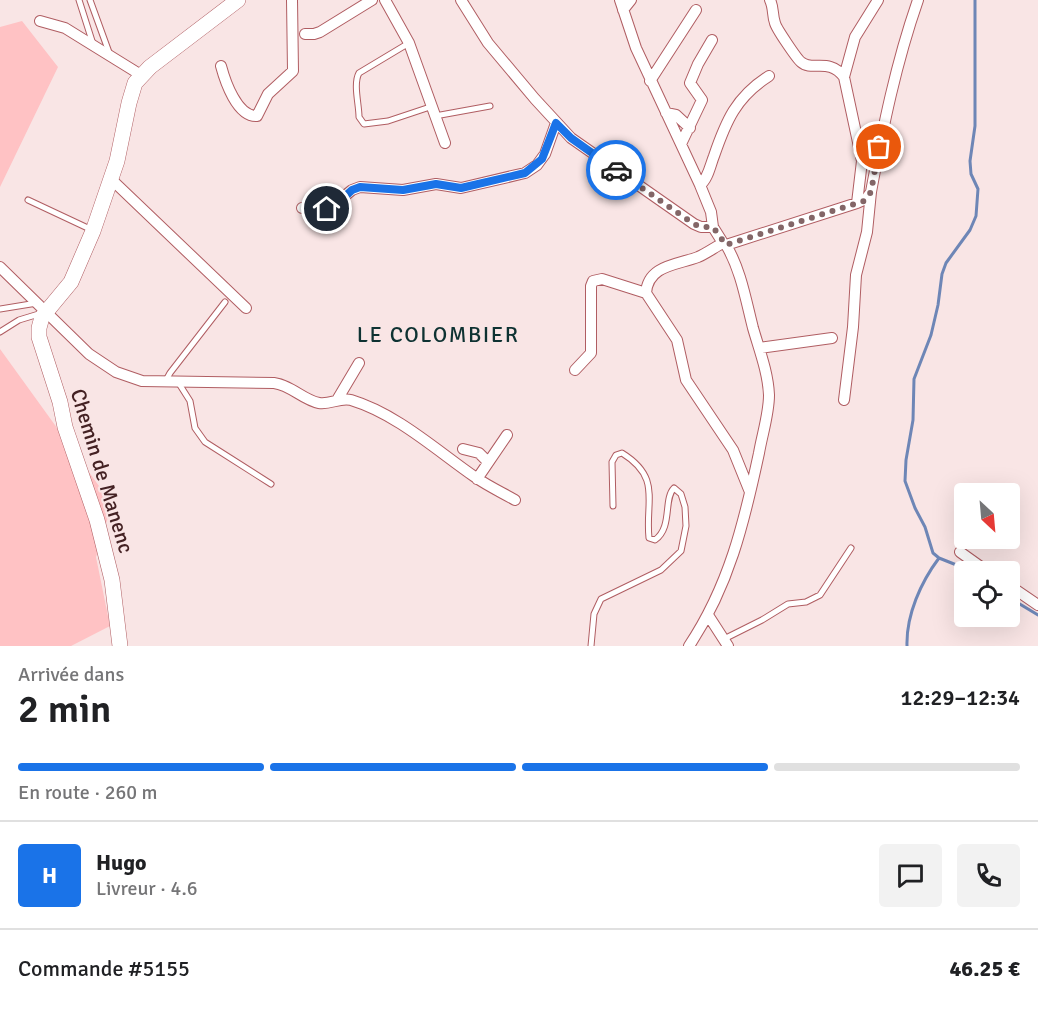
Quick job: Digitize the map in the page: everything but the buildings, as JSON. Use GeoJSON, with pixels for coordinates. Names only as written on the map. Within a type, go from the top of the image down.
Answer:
{"type":"FeatureCollection","features":[{"type":"Feature","properties":{"kind":"street"},"geometry":{"type":"LineString","coordinates":[[41,307],[67,289],[74,278],[117,162],[133,89],[141,75],[238,0]]}},
{"type":"Feature","properties":{"kind":"street"},"geometry":{"type":"LineString","coordinates":[[221,66],[229,91],[246,113],[253,117],[257,116],[268,94],[293,71],[292,0]]}},
{"type":"Feature","properties":{"kind":"street"},"geometry":{"type":"LineString","coordinates":[[305,34],[320,32],[372,0]]}},
{"type":"Feature","properties":{"kind":"street"},"geometry":{"type":"LineString","coordinates":[[385,0],[409,43],[445,143]]}},
{"type":"Feature","properties":{"kind":"street"},"geometry":{"type":"LineString","coordinates":[[461,0],[488,43],[556,123],[578,144],[697,226],[713,227]]}},
{"type":"Feature","properties":{"kind":"street"},"geometry":{"type":"LineString","coordinates":[[632,0],[622,5],[650,81],[711,212],[713,227],[725,244],[741,282],[766,376],[769,401],[735,552],[708,615],[689,646]]}},
{"type":"Feature","properties":{"kind":"street"},"geometry":{"type":"LineString","coordinates":[[770,0],[776,26],[801,62],[808,65],[831,67],[844,77]]}},
{"type":"Feature","properties":{"kind":"street"},"geometry":{"type":"LineString","coordinates":[[857,203],[862,161],[844,77],[855,37],[878,0]]}},
{"type":"Feature","properties":{"kind":"street"},"geometry":{"type":"LineString","coordinates":[[844,400],[856,275],[867,232],[871,192],[887,106],[901,49],[918,0]]}},
{"type":"Feature","properties":{"kind":"street"},"geometry":{"type":"LineString","coordinates":[[650,81],[696,10]]}},
{"type":"Feature","properties":{"kind":"street"},"geometry":{"type":"LineString","coordinates":[[40,21],[60,25],[141,75]]}},
{"type":"Feature","properties":{"kind":"street"},"geometry":{"type":"LineString","coordinates":[[681,144],[702,99],[690,83],[712,40]]}},
{"type":"Feature","properties":{"kind":"street"},"geometry":{"type":"LineString","coordinates":[[699,185],[705,180],[721,136],[734,110],[751,89],[769,76]]}},
{"type":"Feature","properties":{"kind":"street"},"geometry":{"type":"LineString","coordinates":[[666,113],[676,115],[690,128]]}},
{"type":"Feature","properties":{"kind":"street"},"geometry":{"type":"LineString","coordinates":[[302,208],[330,208],[352,190],[360,187],[403,190],[436,184],[461,188],[519,175],[532,170],[542,159],[556,123]]}},
{"type":"Feature","properties":{"kind":"street"},"geometry":{"type":"LineString","coordinates":[[111,178],[246,308]]}},
{"type":"Feature","properties":{"kind":"street"},"geometry":{"type":"LineString","coordinates":[[646,293],[648,282],[663,268],[701,256],[725,244],[857,203],[866,199],[871,192]]}},
{"type":"Feature","properties":{"kind":"street"},"geometry":{"type":"LineString","coordinates":[[0,267],[88,354],[107,367],[142,381],[274,383],[284,385],[318,403],[348,400],[377,412],[416,435],[477,478],[515,500]]}},
{"type":"Feature","properties":{"kind":"street"},"geometry":{"type":"LineString","coordinates":[[575,370],[591,353],[591,286],[594,281],[605,279],[646,293],[677,340],[686,380],[733,450],[750,492]]}},
{"type":"Feature","properties":{"kind":"street","name":"Chemin de Manenc"},"geometry":{"type":"LineString","coordinates":[[41,307],[39,338],[60,402],[65,427],[99,526],[112,580],[120,646]]}},
{"type":"Feature","properties":{"kind":"street"},"geometry":{"type":"LineString","coordinates":[[759,348],[832,338]]}},
{"type":"Feature","properties":{"kind":"street"},"geometry":{"type":"LineString","coordinates":[[336,400],[360,363]]}},
{"type":"Feature","properties":{"kind":"street"},"geometry":{"type":"LineString","coordinates":[[477,478],[507,435]]}},
{"type":"Feature","properties":{"kind":"street"},"geometry":{"type":"LineString","coordinates":[[463,449],[479,453],[488,462]]}},
{"type":"Feature","properties":{"kind":"street"},"geometry":{"type":"LineString","coordinates":[[960,552],[973,561]]}},
{"type":"Feature","properties":{"kind":"street"},"geometry":{"type":"LineString","coordinates":[[1020,593],[1038,605]]}},
{"type":"Feature","properties":{"kind":"street"},"geometry":{"type":"LineString","coordinates":[[708,615],[726,642]]}},
{"type":"Feature","properties":{"kind":"lane"},"geometry":{"type":"LineString","coordinates":[[79,0],[90,27],[94,46]]}},
{"type":"Feature","properties":{"kind":"lane"},"geometry":{"type":"LineString","coordinates":[[90,0],[110,55]]}},
{"type":"Feature","properties":{"kind":"lane"},"geometry":{"type":"LineString","coordinates":[[409,43],[359,73],[356,81],[359,117],[364,124],[382,123],[433,112],[490,106]]}},
{"type":"Feature","properties":{"kind":"lane"},"geometry":{"type":"LineString","coordinates":[[28,200],[93,231]]}},
{"type":"Feature","properties":{"kind":"lane"},"geometry":{"type":"LineString","coordinates":[[165,382],[225,302]]}},
{"type":"Feature","properties":{"kind":"lane"},"geometry":{"type":"LineString","coordinates":[[0,308],[41,307]]}},
{"type":"Feature","properties":{"kind":"lane"},"geometry":{"type":"LineString","coordinates":[[0,332],[41,307]]}},
{"type":"Feature","properties":{"kind":"lane"},"geometry":{"type":"LineString","coordinates":[[178,381],[190,401],[193,423],[201,437],[215,450],[271,484]]}},
{"type":"Feature","properties":{"kind":"lane"},"geometry":{"type":"LineString","coordinates":[[591,646],[594,614],[601,599],[661,570],[681,551],[685,537],[683,500],[679,491],[674,488],[671,490],[667,518],[662,533],[655,540],[649,538],[650,508],[647,480],[638,464],[622,453],[616,455],[612,462],[613,506]]}},
{"type":"Feature","properties":{"kind":"lane"},"geometry":{"type":"LineString","coordinates":[[726,642],[750,624],[762,620],[788,604],[807,602],[820,595],[851,548]]}},
{"type":"Feature","properties":{"kind":"shaded area"},"geometry":{"type":"Polygon","coordinates":[[[22,21],[58,67],[0,187],[0,27],[22,21]]]}},
{"type":"Feature","properties":{"kind":"shaded area"},"geometry":{"type":"Polygon","coordinates":[[[0,349],[112,504],[96,557],[110,626],[71,646],[0,646],[0,349]]]}},
{"type":"Feature","properties":{"kind":"waterway"},"geometry":{"type":"LineString","coordinates":[[954,564],[933,553],[925,527],[905,481],[913,420],[914,379],[931,335],[942,274],[946,263],[970,230],[976,216],[978,189],[971,174],[970,161],[975,126],[975,0]]}},
{"type":"Feature","properties":{"kind":"waterway"},"geometry":{"type":"LineString","coordinates":[[907,646],[909,623],[916,599],[939,558]]}},
{"type":"Feature","properties":{"kind":"waterway"},"geometry":{"type":"LineString","coordinates":[[1020,604],[1038,615]]}},
{"type":"Feature","properties":{"kind":"way so far"},"geometry":{"type":"LineString","coordinates":[[616,170],[694,224],[701,227],[713,227],[726,245],[864,201],[871,192],[879,147]]}},
{"type":"Feature","properties":{"kind":"district","name":"LE COLOMBIER"},"geometry":{"type":"Point","coordinates":[438,334]}},
{"type":"Feature","properties":{"kind":"route"},"geometry":{"type":"LineString","coordinates":[[327,209],[338,203],[352,190],[364,186],[403,190],[436,184],[461,188],[525,173],[532,170],[542,159],[556,123],[571,138],[616,170]]}}]}
